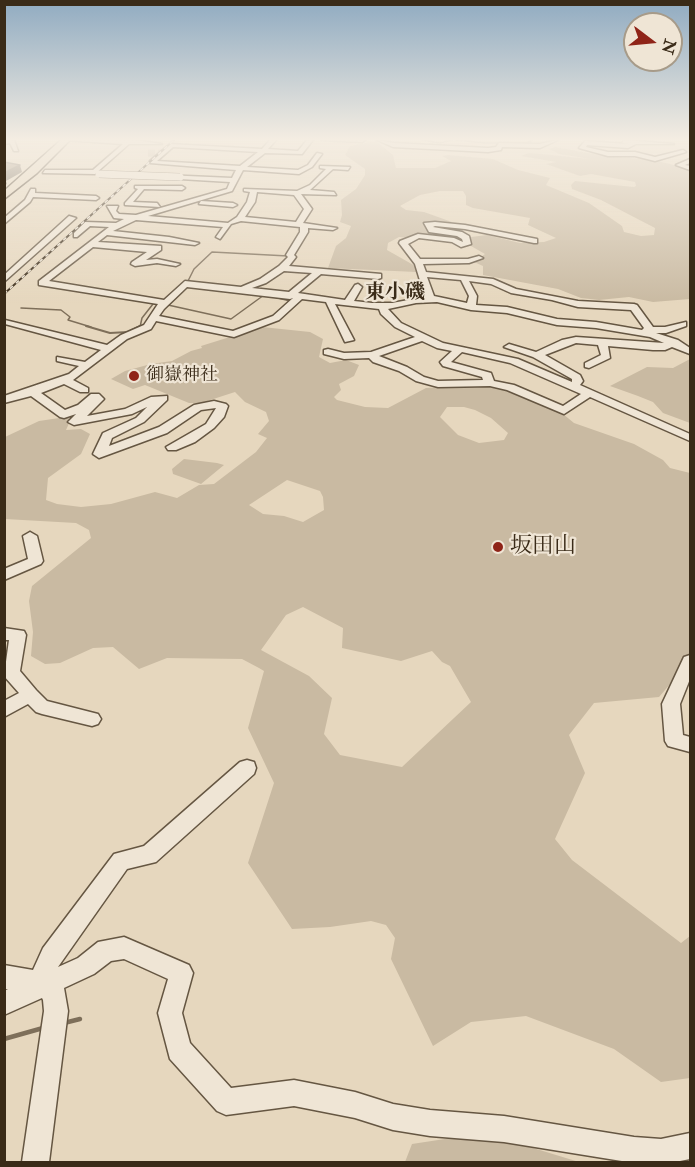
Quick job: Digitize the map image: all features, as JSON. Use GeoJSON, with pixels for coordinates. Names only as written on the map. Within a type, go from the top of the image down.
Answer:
{"type":"FeatureCollection","features":[{"type":"Feature","properties":{"kind":"street"},"geometry":{"type":"LineString","coordinates":[[133,194],[127,204],[154,208],[173,205],[179,195]]}},
{"type":"Feature","properties":{"kind":"street"},"geometry":{"type":"LineString","coordinates":[[175,194],[198,206],[233,205]]}},
{"type":"Feature","properties":{"kind":"street"},"geometry":{"type":"LineString","coordinates":[[240,219],[254,194]]}},
{"type":"Feature","properties":{"kind":"street"},"geometry":{"type":"LineString","coordinates":[[240,290],[263,281],[282,268],[292,257],[290,255],[304,232],[301,225],[308,209],[297,196],[298,194]]}},
{"type":"Feature","properties":{"kind":"street"},"geometry":{"type":"LineString","coordinates":[[164,303],[39,283],[116,225],[179,195]]}},
{"type":"Feature","properties":{"kind":"street"},"geometry":{"type":"LineString","coordinates":[[31,196],[89,204]]}},
{"type":"Feature","properties":{"kind":"street"},"geometry":{"type":"LineString","coordinates":[[4,222],[14,215],[31,196],[96,198]]}},
{"type":"Feature","properties":{"kind":"street"},"geometry":{"type":"LineString","coordinates":[[114,208],[112,211],[117,216],[181,221],[206,227],[227,225],[240,219],[333,228]]}},
{"type":"Feature","properties":{"kind":"street"},"geometry":{"type":"LineString","coordinates":[[4,214],[14,215]]}},
{"type":"Feature","properties":{"kind":"street"},"geometry":{"type":"LineString","coordinates":[[76,233],[98,214]]}},
{"type":"Feature","properties":{"kind":"street"},"geometry":{"type":"LineString","coordinates":[[181,221],[188,215]]}},
{"type":"Feature","properties":{"kind":"street"},"geometry":{"type":"LineString","coordinates":[[5,279],[72,218]]}},
{"type":"Feature","properties":{"kind":"street"},"geometry":{"type":"LineString","coordinates":[[162,228],[172,220]]}},
{"type":"Feature","properties":{"kind":"street"},"geometry":{"type":"LineString","coordinates":[[88,224],[116,225]]}},
{"type":"Feature","properties":{"kind":"street"},"geometry":{"type":"LineString","coordinates":[[220,237],[228,229],[227,225]]}},
{"type":"Feature","properties":{"kind":"street"},"geometry":{"type":"LineString","coordinates":[[430,299],[423,274],[403,243],[412,237],[442,238],[454,240],[461,245],[467,244],[466,238],[452,232],[429,229],[427,225],[465,227],[534,241]]}},
{"type":"Feature","properties":{"kind":"street"},"geometry":{"type":"LineString","coordinates":[[105,233],[192,243]]}},
{"type":"Feature","properties":{"kind":"street"},"geometry":{"type":"LineString","coordinates":[[176,264],[138,263],[177,234]]}},
{"type":"Feature","properties":{"kind":"street"},"geometry":{"type":"LineString","coordinates":[[90,244],[154,250]]}},
{"type":"Feature","properties":{"kind":"street"},"geometry":{"type":"LineString","coordinates":[[417,262],[469,261],[479,258]]}},
{"type":"Feature","properties":{"kind":"street"},"geometry":{"type":"LineString","coordinates":[[48,265],[67,263]]}},
{"type":"Feature","properties":{"kind":"street"},"geometry":{"type":"LineString","coordinates":[[58,270],[72,271],[82,263]]}},
{"type":"Feature","properties":{"kind":"street"},"geometry":{"type":"LineString","coordinates":[[282,268],[378,276]]}},
{"type":"Feature","properties":{"kind":"street"},"geometry":{"type":"LineString","coordinates":[[154,318],[234,334],[276,318],[286,311],[294,297],[318,272]]}},
{"type":"Feature","properties":{"kind":"street"},"geometry":{"type":"LineString","coordinates":[[423,274],[493,282],[514,291],[599,307],[634,307],[650,330]]}},
{"type":"Feature","properties":{"kind":"street"},"geometry":{"type":"LineString","coordinates":[[465,279],[465,284],[473,296],[471,307]]}},
{"type":"Feature","properties":{"kind":"street"},"geometry":{"type":"LineString","coordinates":[[4,400],[65,380],[126,336],[148,327],[164,303],[185,283],[383,307],[430,299],[471,307],[507,310],[550,321],[629,331],[674,342],[690,351]]}},
{"type":"Feature","properties":{"kind":"street"},"geometry":{"type":"LineString","coordinates":[[347,304],[358,287]]}},
{"type":"Feature","properties":{"kind":"street"},"geometry":{"type":"LineString","coordinates":[[507,310],[514,291]]}},
{"type":"Feature","properties":{"kind":"street"},"geometry":{"type":"LineString","coordinates":[[550,321],[556,298]]}},
{"type":"Feature","properties":{"kind":"street"},"geometry":{"type":"LineString","coordinates":[[330,302],[349,340]]}},
{"type":"Feature","properties":{"kind":"street"},"geometry":{"type":"LineString","coordinates":[[383,307],[384,312],[398,325],[441,346],[514,361],[690,438]]}},
{"type":"Feature","properties":{"kind":"street"},"geometry":{"type":"LineString","coordinates":[[596,326],[599,307]]}},
{"type":"Feature","properties":{"kind":"street"},"geometry":{"type":"LineString","coordinates":[[8,322],[110,349]]}},
{"type":"Feature","properties":{"kind":"street"},"geometry":{"type":"LineString","coordinates":[[629,331],[666,330],[683,324]]}},
{"type":"Feature","properties":{"kind":"street"},"geometry":{"type":"LineString","coordinates":[[328,352],[344,356],[372,355],[423,338]]}},
{"type":"Feature","properties":{"kind":"street"},"geometry":{"type":"LineString","coordinates":[[537,355],[566,342],[602,342],[665,347],[674,342]]}},
{"type":"Feature","properties":{"kind":"street"},"geometry":{"type":"LineString","coordinates":[[589,365],[606,356],[602,342]]}},
{"type":"Feature","properties":{"kind":"street"},"geometry":{"type":"LineString","coordinates":[[509,347],[537,355],[576,378],[578,381],[574,387]]}},
{"type":"Feature","properties":{"kind":"street"},"geometry":{"type":"LineString","coordinates":[[459,349],[446,364],[488,376],[490,383]]}},
{"type":"Feature","properties":{"kind":"street"},"geometry":{"type":"LineString","coordinates":[[372,355],[420,379],[438,384],[490,383],[510,387],[564,411],[589,393]]}},
{"type":"Feature","properties":{"kind":"street"},"geometry":{"type":"LineString","coordinates":[[61,359],[87,365]]}},
{"type":"Feature","properties":{"kind":"street"},"geometry":{"type":"LineString","coordinates":[[65,380],[98,399],[74,422],[128,412],[155,399],[163,398],[140,420],[107,436],[99,454],[163,429],[198,407],[213,404],[222,406],[217,419],[210,426],[172,447]]}},
{"type":"Feature","properties":{"kind":"street"},"geometry":{"type":"LineString","coordinates":[[33,392],[64,415],[82,407],[90,393]]}},
{"type":"Feature","properties":{"kind":"street"},"geometry":{"type":"LineString","coordinates":[[4,575],[36,561],[30,536]]}},
{"type":"Feature","properties":{"kind":"street"},"geometry":{"type":"LineString","coordinates":[[4,634],[18,635],[11,672],[42,707],[93,719]]}},
{"type":"Feature","properties":{"kind":"street"},"geometry":{"type":"LineString","coordinates":[[690,662],[671,704],[674,741],[690,744]]}},
{"type":"Feature","properties":{"kind":"street"},"geometry":{"type":"LineString","coordinates":[[4,710],[30,695]]}},
{"type":"Feature","properties":{"kind":"street"},"geometry":{"type":"LineString","coordinates":[[35,1162],[53,1026],[55,996],[46,984],[44,970],[51,956],[121,861],[149,855],[247,768]]}},
{"type":"Feature","properties":{"kind":"street"},"geometry":{"type":"LineString","coordinates":[[4,1003],[86,966],[106,950],[117,947],[181,973],[170,1014],[179,1050],[226,1102],[294,1093],[355,1105],[393,1117],[430,1123],[504,1130],[634,1150],[661,1152],[690,1146]]}},
{"type":"Feature","properties":{"kind":"street"},"geometry":{"type":"LineString","coordinates":[[4,977],[46,984]]}},
{"type":"Feature","properties":{"kind":"shaded area"},"geometry":{"type":"Polygon","coordinates":[[[349,194],[423,194],[400,206],[406,210],[424,212],[452,222],[442,223],[440,229],[445,234],[471,237],[487,235],[520,243],[544,242],[556,238],[528,225],[530,218],[466,205],[465,194],[569,194],[589,203],[622,226],[624,232],[641,236],[654,235],[655,228],[586,194],[690,194],[690,299],[653,302],[629,297],[599,300],[581,298],[558,289],[483,275],[483,266],[474,262],[485,254],[471,246],[426,239],[399,237],[388,243],[387,250],[417,267],[416,272],[328,268],[336,246],[346,238],[351,226],[340,222],[341,200],[349,194]]]}},
{"type":"Feature","properties":{"kind":"shaded area"},"geometry":{"type":"Polygon","coordinates":[[[262,327],[310,332],[323,339],[319,357],[330,363],[346,360],[359,365],[354,376],[339,384],[341,390],[334,397],[337,400],[365,407],[388,408],[426,388],[473,386],[503,389],[563,414],[574,423],[634,444],[663,460],[670,468],[690,473],[690,666],[683,669],[659,697],[594,703],[569,735],[585,773],[555,839],[572,860],[681,943],[690,936],[690,1078],[661,1082],[614,1049],[526,1016],[471,1022],[433,1046],[391,959],[395,938],[386,925],[371,921],[330,927],[292,929],[248,863],[274,783],[248,728],[264,671],[242,659],[167,658],[139,669],[113,647],[93,648],[60,663],[45,664],[31,656],[33,632],[29,601],[32,586],[91,538],[89,530],[76,523],[5,519],[5,437],[39,421],[66,417],[71,419],[66,430],[81,429],[90,434],[81,454],[48,478],[46,500],[57,504],[81,507],[111,504],[155,492],[177,498],[199,485],[214,484],[256,452],[267,438],[258,434],[269,421],[266,412],[245,402],[235,392],[201,403],[189,403],[145,385],[133,389],[111,379],[125,371],[172,361],[202,348],[201,346],[262,327]],[[447,407],[440,417],[458,435],[479,443],[504,440],[508,433],[491,418],[475,410],[464,407],[447,407]],[[287,480],[249,505],[263,514],[284,516],[303,522],[324,510],[320,491],[287,480]],[[303,607],[286,615],[261,650],[309,676],[332,698],[324,734],[340,755],[402,767],[471,702],[450,666],[442,662],[432,651],[401,661],[342,648],[343,628],[303,607]]]}},
{"type":"Feature","properties":{"kind":"shaded area"},"geometry":{"type":"Polygon","coordinates":[[[690,359],[690,423],[663,413],[653,402],[610,386],[647,367],[673,368],[690,359]]]}},
{"type":"Feature","properties":{"kind":"shaded area"},"geometry":{"type":"Polygon","coordinates":[[[184,459],[224,465],[201,484],[173,474],[172,469],[184,459]]]}},
{"type":"Feature","properties":{"kind":"shaded area"},"geometry":{"type":"Polygon","coordinates":[[[484,1133],[579,1162],[405,1162],[412,1144],[484,1133]]]}},
{"type":"Feature","properties":{"kind":"waterway"},"geometry":{"type":"LineString","coordinates":[[188,281],[194,269],[212,252],[288,256]]}},
{"type":"Feature","properties":{"kind":"waterway"},"geometry":{"type":"LineString","coordinates":[[168,305],[231,319],[264,295]]}},
{"type":"Feature","properties":{"kind":"waterway"},"geometry":{"type":"LineString","coordinates":[[274,297],[290,301]]}},
{"type":"Feature","properties":{"kind":"waterway"},"geometry":{"type":"LineString","coordinates":[[140,327],[142,318],[153,304]]}},
{"type":"Feature","properties":{"kind":"waterway"},"geometry":{"type":"LineString","coordinates":[[21,308],[61,310],[70,317],[68,320],[91,327]]}},
{"type":"Feature","properties":{"kind":"waterway"},"geometry":{"type":"LineString","coordinates":[[86,326],[110,333],[128,332],[140,326]]}},
{"type":"Feature","properties":{"kind":"waterway"},"geometry":{"type":"LineString","coordinates":[[64,1023],[80,1019]]}},
{"type":"Feature","properties":{"kind":"waterway"},"geometry":{"type":"LineString","coordinates":[[4,1039],[43,1028]]}},
{"type":"Feature","properties":{"kind":"railway"},"geometry":{"type":"LineString","coordinates":[[4,294],[114,194]]}},
{"type":"Feature","properties":{"kind":"place","name":"御嶽神社"},"geometry":{"type":"Point","coordinates":[134,376]}},
{"type":"Feature","properties":{"kind":"place","name":"坂田山"},"geometry":{"type":"Point","coordinates":[498,547]}},
{"type":"Feature","properties":{"kind":"district","name":"東小磯"},"geometry":{"type":"Point","coordinates":[395,294]}}]}
